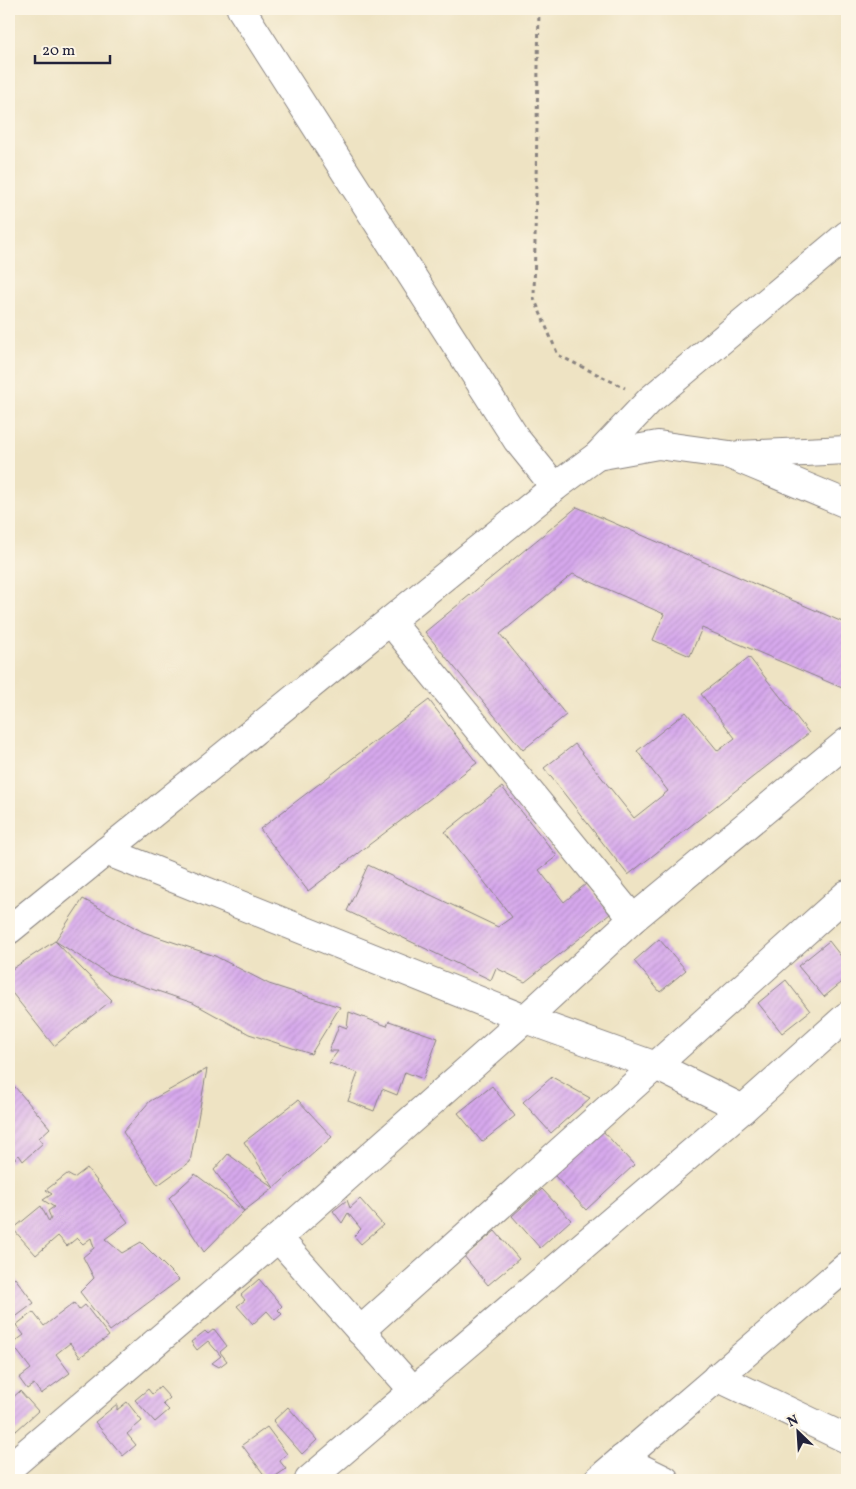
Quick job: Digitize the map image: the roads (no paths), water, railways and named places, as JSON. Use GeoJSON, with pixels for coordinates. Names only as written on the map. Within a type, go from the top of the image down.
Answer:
{"type":"FeatureCollection","features":[{"type":"Feature","properties":{"kind":"street"},"geometry":{"type":"LineString","coordinates":[[242,9],[518,440],[555,487]]}},
{"type":"Feature","properties":{"kind":"street"},"geometry":{"type":"LineString","coordinates":[[9,930],[555,487],[597,456],[650,400],[845,241]]}},
{"type":"Feature","properties":{"kind":"street"},"geometry":{"type":"LineString","coordinates":[[597,456],[658,445],[730,455],[847,450]]}},
{"type":"Feature","properties":{"kind":"street"},"geometry":{"type":"LineString","coordinates":[[730,455],[847,504]]}},
{"type":"Feature","properties":{"kind":"street"},"geometry":{"type":"LineString","coordinates":[[390,621],[634,919]]}},
{"type":"Feature","properties":{"kind":"street"},"geometry":{"type":"LineString","coordinates":[[9,1468],[278,1238],[525,1019],[634,919],[847,742]]}},
{"type":"Feature","properties":{"kind":"street"},"geometry":{"type":"LineString","coordinates":[[106,851],[525,1019],[656,1066],[743,1109]]}},
{"type":"Feature","properties":{"kind":"street"},"geometry":{"type":"LineString","coordinates":[[360,1331],[847,894]]}},
{"type":"Feature","properties":{"kind":"street"},"geometry":{"type":"LineString","coordinates":[[309,1480],[743,1109],[847,1016]]}},
{"type":"Feature","properties":{"kind":"street"},"geometry":{"type":"LineString","coordinates":[[278,1238],[413,1390]]}},
{"type":"Feature","properties":{"kind":"street"},"geometry":{"type":"LineString","coordinates":[[598,1480],[717,1378],[836,1289],[847,1266]]}},
{"type":"Feature","properties":{"kind":"street"},"geometry":{"type":"LineString","coordinates":[[717,1378],[847,1439]]}},
{"type":"Feature","properties":{"kind":"street"},"geometry":{"type":"LineString","coordinates":[[622,1459],[666,1480]]}}]}
